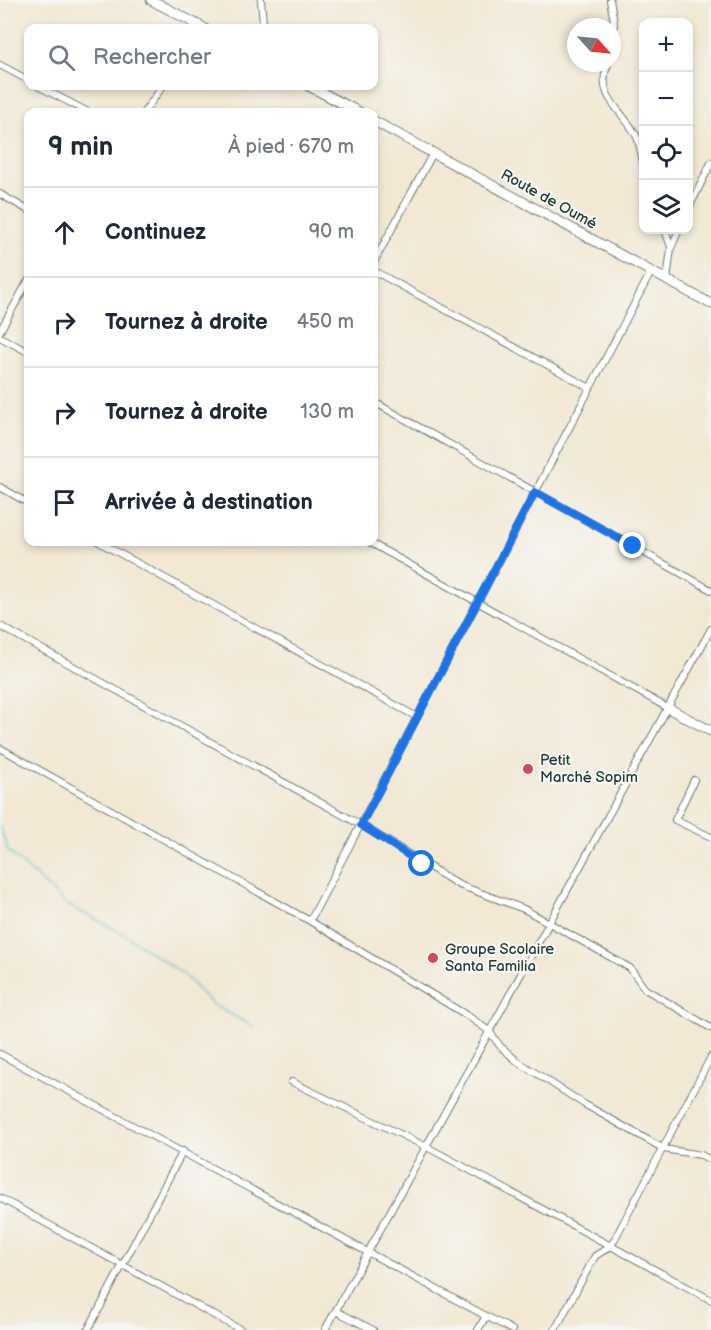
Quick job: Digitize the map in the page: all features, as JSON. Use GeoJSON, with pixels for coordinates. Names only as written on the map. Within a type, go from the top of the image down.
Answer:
{"type":"FeatureCollection","features":[{"type":"Feature","properties":{"kind":"street"},"geometry":{"type":"LineString","coordinates":[[151,0],[196,24]]}},
{"type":"Feature","properties":{"kind":"street"},"geometry":{"type":"LineString","coordinates":[[261,0],[262,24]]}},
{"type":"Feature","properties":{"kind":"street"},"geometry":{"type":"LineString","coordinates":[[610,0],[613,18]]}},
{"type":"Feature","properties":{"kind":"street"},"geometry":{"type":"LineString","coordinates":[[0,65],[24,78]]}},
{"type":"Feature","properties":{"kind":"street"},"geometry":{"type":"LineString","coordinates":[[606,72],[603,82],[606,93],[636,135],[639,147]]}},
{"type":"Feature","properties":{"kind":"street"},"geometry":{"type":"LineString","coordinates":[[46,90],[80,108]]}},
{"type":"Feature","properties":{"kind":"street"},"geometry":{"type":"LineString","coordinates":[[147,108],[160,90]]}},
{"type":"Feature","properties":{"kind":"street"},"geometry":{"type":"LineString","coordinates":[[317,90],[351,108]]}},
{"type":"Feature","properties":{"kind":"street","name":"Route de Oumé"},"geometry":{"type":"LineString","coordinates":[[378,123],[711,304]]}},
{"type":"Feature","properties":{"kind":"street"},"geometry":{"type":"LineString","coordinates":[[378,255],[433,153]]}},
{"type":"Feature","properties":{"kind":"street"},"geometry":{"type":"LineString","coordinates":[[693,200],[711,163]]}},
{"type":"Feature","properties":{"kind":"street"},"geometry":{"type":"LineString","coordinates":[[0,194],[24,208]]}},
{"type":"Feature","properties":{"kind":"street"},"geometry":{"type":"LineString","coordinates":[[666,234],[671,248]]}},
{"type":"Feature","properties":{"kind":"street"},"geometry":{"type":"LineString","coordinates":[[668,280],[671,248],[677,234]]}},
{"type":"Feature","properties":{"kind":"street"},"geometry":{"type":"LineString","coordinates":[[310,921],[651,272]]}},
{"type":"Feature","properties":{"kind":"street"},"geometry":{"type":"LineString","coordinates":[[378,273],[590,388]]}},
{"type":"Feature","properties":{"kind":"street"},"geometry":{"type":"LineString","coordinates":[[0,331],[24,288]]}},
{"type":"Feature","properties":{"kind":"street"},"geometry":{"type":"LineString","coordinates":[[0,337],[24,350]]}},
{"type":"Feature","properties":{"kind":"street"},"geometry":{"type":"LineString","coordinates":[[378,404],[711,590]]}},
{"type":"Feature","properties":{"kind":"street"},"geometry":{"type":"LineString","coordinates":[[0,487],[24,501]]}},
{"type":"Feature","properties":{"kind":"street"},"geometry":{"type":"LineString","coordinates":[[106,546],[417,717]]}},
{"type":"Feature","properties":{"kind":"street"},"geometry":{"type":"LineString","coordinates":[[376,546],[711,731]]}},
{"type":"Feature","properties":{"kind":"street"},"geometry":{"type":"LineString","coordinates":[[0,626],[361,825],[459,885],[524,909],[630,968],[645,988],[711,1028]]}},
{"type":"Feature","properties":{"kind":"street"},"geometry":{"type":"LineString","coordinates":[[325,1330],[711,629]]}},
{"type":"Feature","properties":{"kind":"street"},"geometry":{"type":"LineString","coordinates":[[0,748],[310,921],[489,1031],[500,1046],[517,1061],[584,1104],[664,1149],[701,1155],[711,1160]]}},
{"type":"Feature","properties":{"kind":"street"},"geometry":{"type":"LineString","coordinates":[[694,780],[675,820],[711,837]]}},
{"type":"Feature","properties":{"kind":"street"},"geometry":{"type":"LineString","coordinates":[[0,1054],[510,1330]]}},
{"type":"Feature","properties":{"kind":"street"},"geometry":{"type":"LineString","coordinates":[[555,1330],[595,1256],[611,1246],[711,1057]]}},
{"type":"Feature","properties":{"kind":"street"},"geometry":{"type":"LineString","coordinates":[[292,1082],[427,1147],[711,1300]]}},
{"type":"Feature","properties":{"kind":"street"},"geometry":{"type":"LineString","coordinates":[[88,1330],[183,1151]]}},
{"type":"Feature","properties":{"kind":"street"},"geometry":{"type":"LineString","coordinates":[[0,1198],[240,1330]]}},
{"type":"Feature","properties":{"kind":"street"},"geometry":{"type":"LineString","coordinates":[[336,1311],[373,1330]]}},
{"type":"Feature","properties":{"kind":"street"},"geometry":{"type":"LineString","coordinates":[[478,1330],[486,1316]]}},
{"type":"Feature","properties":{"kind":"waterway"},"geometry":{"type":"LineString","coordinates":[[0,827],[8,851],[66,904],[124,934],[183,974],[213,1005],[254,1027]]}},
{"type":"Feature","properties":{"kind":"place","name":"Petit Marché Sopim"},"geometry":{"type":"Point","coordinates":[528,769]}},
{"type":"Feature","properties":{"kind":"place","name":"Groupe Scolaire Santa Familia"},"geometry":{"type":"Point","coordinates":[433,958]}},
{"type":"Feature","properties":{"kind":"route"},"geometry":{"type":"LineString","coordinates":[[422,864],[361,825],[535,492],[633,546]]}}]}
